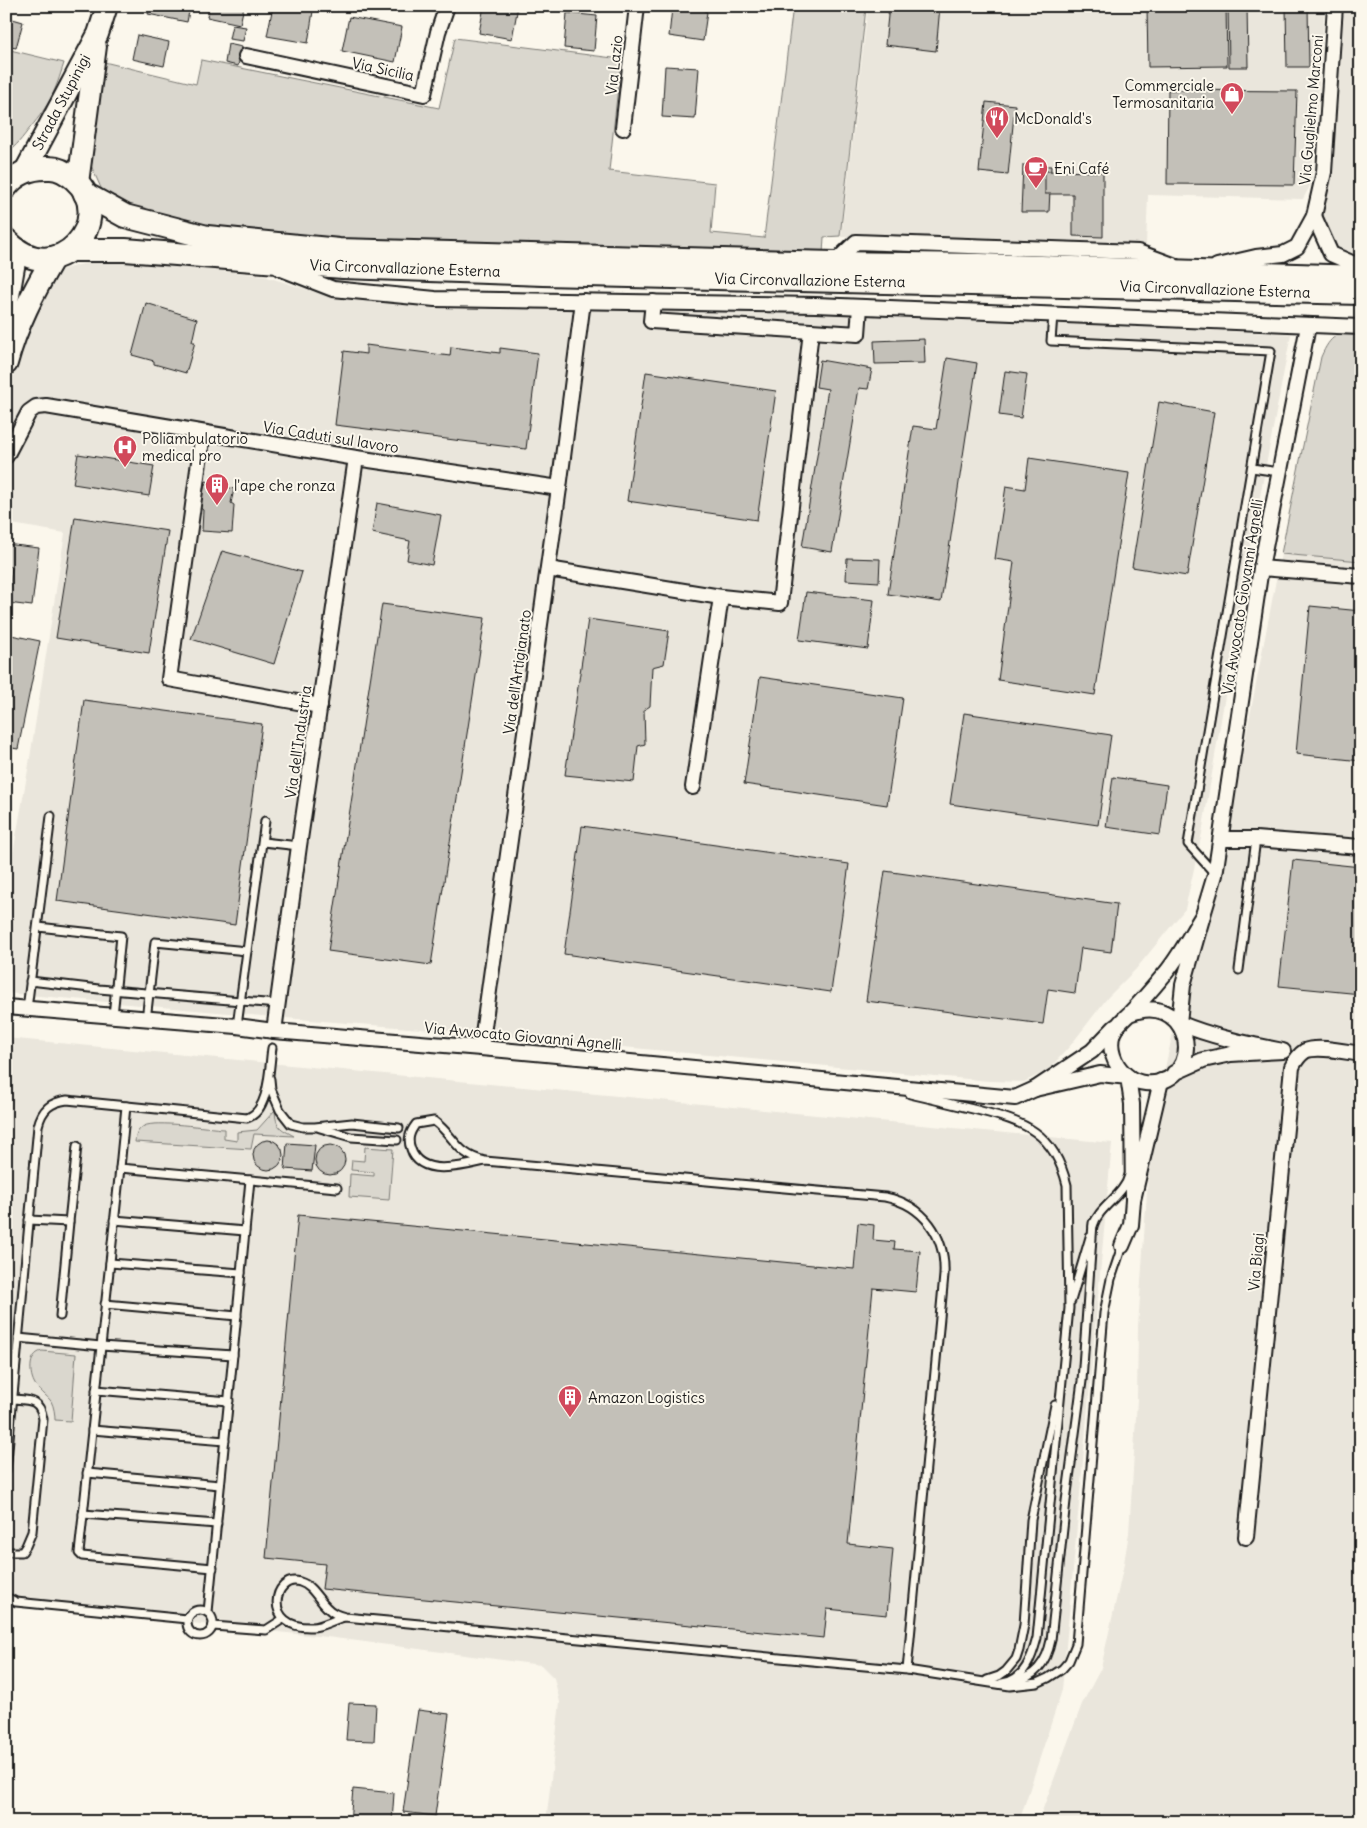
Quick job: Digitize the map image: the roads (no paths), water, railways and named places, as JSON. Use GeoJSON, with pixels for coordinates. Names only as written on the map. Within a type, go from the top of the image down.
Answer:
{"type":"FeatureCollection","features":[{"type":"Feature","properties":{"kind":"main road","name":"Via Circonvallazione Esterna"},"geometry":{"type":"LineString","coordinates":[[12,179],[39,167],[54,168],[67,174],[82,188],[125,216],[207,237],[330,249],[834,263],[980,265],[1361,277]]}},
{"type":"Feature","properties":{"kind":"main road"},"geometry":{"type":"LineString","coordinates":[[6,363],[9,350],[30,298],[62,254],[82,238],[88,224],[89,209],[82,188]]}},
{"type":"Feature","properties":{"kind":"main road","name":"Via Circonvallazione Esterna"},"geometry":{"type":"LineString","coordinates":[[11,245],[34,258],[62,254],[125,250],[343,267],[1361,293]]}},
{"type":"Feature","properties":{"kind":"main road"},"geometry":{"type":"LineString","coordinates":[[6,307],[11,245]]}},
{"type":"Feature","properties":{"kind":"street","name":"Strada Stupinigi"},"geometry":{"type":"LineString","coordinates":[[82,188],[98,34],[107,6]]}},
{"type":"Feature","properties":{"kind":"street","name":"Via Sicilia"},"geometry":{"type":"LineString","coordinates":[[246,56],[424,94],[438,32],[447,6]]}},
{"type":"Feature","properties":{"kind":"street","name":"Via Lazio"},"geometry":{"type":"LineString","coordinates":[[623,128],[637,6]]}},
{"type":"Feature","properties":{"kind":"street","name":"Via Guglielmo Marconi"},"geometry":{"type":"LineString","coordinates":[[1284,254],[1297,247],[1314,216],[1324,172],[1335,6]]}},
{"type":"Feature","properties":{"kind":"street","name":"Strada Stupinigi"},"geometry":{"type":"LineString","coordinates":[[12,179],[98,34]]}},
{"type":"Feature","properties":{"kind":"street"},"geometry":{"type":"LineString","coordinates":[[1314,216],[1331,254],[1361,267]]}},
{"type":"Feature","properties":{"kind":"street","name":"Via Circonvallazione Esterna"},"geometry":{"type":"LineString","coordinates":[[1191,272],[1256,257],[1284,254]]}},
{"type":"Feature","properties":{"kind":"street","name":"Via Circonvallazione Esterna"},"geometry":{"type":"LineString","coordinates":[[259,261],[333,289],[435,299],[582,300],[860,307],[1361,327]]}},
{"type":"Feature","properties":{"kind":"street","name":"Via dell'Artigianato"},"geometry":{"type":"LineString","coordinates":[[481,1048],[559,488],[582,300]]}},
{"type":"Feature","properties":{"kind":"street","name":"Via Circonvallazione Esterna"},"geometry":{"type":"LineString","coordinates":[[653,302],[651,321],[858,334],[860,307]]}},
{"type":"Feature","properties":{"kind":"street","name":"Via Avvocato Giovanni Agnelli"},"geometry":{"type":"LineString","coordinates":[[1179,1023],[1183,986],[1215,875],[1261,568],[1308,326]]}},
{"type":"Feature","properties":{"kind":"street"},"geometry":{"type":"LineString","coordinates":[[548,569],[722,597],[780,603],[811,331]]}},
{"type":"Feature","properties":{"kind":"street","name":"Via Caduti sul lavoro"},"geometry":{"type":"LineString","coordinates":[[6,456],[29,412],[46,406],[356,458],[559,488]]}},
{"type":"Feature","properties":{"kind":"street"},"geometry":{"type":"LineString","coordinates":[[203,433],[169,679],[320,706]]}},
{"type":"Feature","properties":{"kind":"street","name":"Via dell'Industria"},"geometry":{"type":"LineString","coordinates":[[274,1031],[356,458]]}},
{"type":"Feature","properties":{"kind":"street"},"geometry":{"type":"LineString","coordinates":[[1261,568],[1361,576]]}},
{"type":"Feature","properties":{"kind":"street"},"geometry":{"type":"LineString","coordinates":[[693,787],[722,597]]}},
{"type":"Feature","properties":{"kind":"street"},"geometry":{"type":"LineString","coordinates":[[1221,839],[1256,839],[1361,846]]}},
{"type":"Feature","properties":{"kind":"street"},"geometry":{"type":"LineString","coordinates":[[1035,1089],[1092,1051],[1124,1018],[1165,974],[1203,915]]}},
{"type":"Feature","properties":{"kind":"street","name":"Via Avvocato Giovanni Agnelli"},"geometry":{"type":"LineString","coordinates":[[6,1007],[481,1048],[1015,1098],[1035,1089]]}},
{"type":"Feature","properties":{"kind":"street"},"geometry":{"type":"LineString","coordinates":[[1282,1051],[1230,1041],[1198,1032],[1179,1023],[1161,1010],[1145,1009],[1124,1018],[1113,1033],[1112,1039],[1113,1058],[1119,1069],[1128,1077],[1138,1082],[1150,1084],[1161,1081],[1203,1060],[1231,1054],[1282,1051],[1305,1052],[1315,1048],[1361,1054]]}},
{"type":"Feature","properties":{"kind":"street"},"geometry":{"type":"LineString","coordinates":[[1174,1073],[1184,1058],[1186,1049],[1186,1040],[1179,1023]]}},
{"type":"Feature","properties":{"kind":"street","name":"Via Biagi"},"geometry":{"type":"LineString","coordinates":[[1246,1537],[1290,1076],[1292,1066],[1298,1057],[1305,1052]]}},
{"type":"Feature","properties":{"kind":"street"},"geometry":{"type":"LineString","coordinates":[[1035,1089],[1100,1074],[1128,1077]]}},
{"type":"Feature","properties":{"kind":"street"},"geometry":{"type":"LineString","coordinates":[[1128,1077],[1132,1104],[1133,1200]]}},
{"type":"Feature","properties":{"kind":"street"},"geometry":{"type":"LineString","coordinates":[[1122,1246],[1130,1225],[1133,1200],[1161,1081]]}},
{"type":"Feature","properties":{"kind":"lane"},"geometry":{"type":"LineString","coordinates":[[1053,315],[1052,340],[1271,351],[1188,844],[1215,875]]}},
{"type":"Feature","properties":{"kind":"lane"},"geometry":{"type":"LineString","coordinates":[[1252,468],[1279,472]]}},
{"type":"Feature","properties":{"kind":"lane"},"geometry":{"type":"LineString","coordinates":[[27,1009],[52,816]]}},
{"type":"Feature","properties":{"kind":"lane"},"geometry":{"type":"LineString","coordinates":[[237,1026],[265,821]]}},
{"type":"Feature","properties":{"kind":"lane"},"geometry":{"type":"LineString","coordinates":[[1239,970],[1256,839]]}},
{"type":"Feature","properties":{"kind":"lane"},"geometry":{"type":"LineString","coordinates":[[263,842],[299,846]]}},
{"type":"Feature","properties":{"kind":"lane"},"geometry":{"type":"LineString","coordinates":[[38,927],[121,936],[113,1016]]}},
{"type":"Feature","properties":{"kind":"lane"},"geometry":{"type":"LineString","coordinates":[[146,1020],[155,942],[247,951]]}},
{"type":"Feature","properties":{"kind":"lane"},"geometry":{"type":"LineString","coordinates":[[30,982],[277,1004]]}},
{"type":"Feature","properties":{"kind":"lane"},"geometry":{"type":"LineString","coordinates":[[6,1471],[38,1126],[44,1110],[51,1104],[67,1100],[247,1118],[260,1108],[264,1100],[272,1048]]}},
{"type":"Feature","properties":{"kind":"lane"},"geometry":{"type":"LineString","coordinates":[[270,1064],[271,1089],[280,1110],[291,1124],[315,1127],[352,1123],[399,1128]]}},
{"type":"Feature","properties":{"kind":"lane"},"geometry":{"type":"LineString","coordinates":[[873,1084],[1011,1119],[1030,1128],[1047,1142],[1063,1168],[1067,1185],[1069,1308],[1037,1638],[1034,1650],[1022,1673],[1016,1679],[1008,1682]]}},
{"type":"Feature","properties":{"kind":"lane"},"geometry":{"type":"LineString","coordinates":[[126,1106],[79,1553],[82,1556],[213,1568]]}},
{"type":"Feature","properties":{"kind":"lane"},"geometry":{"type":"LineString","coordinates":[[485,1162],[460,1167],[424,1165],[416,1159],[411,1150],[409,1138],[411,1131],[416,1124],[434,1120],[444,1128],[461,1150],[485,1162],[885,1197],[907,1205],[921,1214],[932,1227],[944,1255],[944,1275],[907,1670]]}},
{"type":"Feature","properties":{"kind":"lane"},"geometry":{"type":"LineString","coordinates":[[315,1127],[351,1137],[397,1140]]}},
{"type":"Feature","properties":{"kind":"lane"},"geometry":{"type":"LineString","coordinates":[[60,1316],[77,1146]]}},
{"type":"Feature","properties":{"kind":"lane"},"geometry":{"type":"LineString","coordinates":[[1069,1308],[1094,1223],[1101,1211],[1117,1196],[1129,1178],[1133,1156]]}},
{"type":"Feature","properties":{"kind":"lane"},"geometry":{"type":"LineString","coordinates":[[120,1168],[337,1188]]}},
{"type":"Feature","properties":{"kind":"lane"},"geometry":{"type":"LineString","coordinates":[[208,1612],[198,1610],[191,1613],[187,1619],[190,1631],[196,1636],[205,1635],[213,1626],[213,1619],[208,1612],[250,1180]]}},
{"type":"Feature","properties":{"kind":"lane"},"geometry":{"type":"LineString","coordinates":[[29,1220],[69,1222]]}},
{"type":"Feature","properties":{"kind":"lane"},"geometry":{"type":"LineString","coordinates":[[114,1220],[245,1231]]}},
{"type":"Feature","properties":{"kind":"lane"},"geometry":{"type":"LineString","coordinates":[[999,1683],[1026,1677],[1039,1668],[1049,1653],[1052,1640],[1066,1501],[1082,1381],[1094,1223]]}},
{"type":"Feature","properties":{"kind":"lane"},"geometry":{"type":"LineString","coordinates":[[345,1617],[334,1619],[315,1627],[293,1625],[283,1619],[277,1605],[278,1593],[286,1583],[293,1581],[301,1582],[334,1614],[345,1617],[907,1670],[1010,1686],[1023,1686],[1048,1678],[1062,1669],[1069,1661],[1076,1644],[1104,1313],[1111,1279],[1122,1246]]}},
{"type":"Feature","properties":{"kind":"lane"},"geometry":{"type":"LineString","coordinates":[[110,1263],[241,1273]]}},
{"type":"Feature","properties":{"kind":"lane"},"geometry":{"type":"LineString","coordinates":[[105,1304],[236,1316]]}},
{"type":"Feature","properties":{"kind":"lane"},"geometry":{"type":"LineString","coordinates":[[18,1338],[233,1355]]}},
{"type":"Feature","properties":{"kind":"lane"},"geometry":{"type":"LineString","coordinates":[[982,1681],[1002,1674],[1016,1659],[1019,1650],[1024,1625],[1031,1520],[1063,1368]]}},
{"type":"Feature","properties":{"kind":"lane"},"geometry":{"type":"LineString","coordinates":[[96,1390],[229,1401]]}},
{"type":"Feature","properties":{"kind":"lane"},"geometry":{"type":"LineString","coordinates":[[6,1552],[22,1552],[32,1532],[43,1419],[42,1411],[35,1402],[13,1399]]}},
{"type":"Feature","properties":{"kind":"lane"},"geometry":{"type":"LineString","coordinates":[[92,1430],[225,1442]]}},
{"type":"Feature","properties":{"kind":"lane"},"geometry":{"type":"LineString","coordinates":[[87,1473],[220,1484]]}},
{"type":"Feature","properties":{"kind":"lane"},"geometry":{"type":"LineString","coordinates":[[83,1514],[217,1524]]}},
{"type":"Feature","properties":{"kind":"lane"},"geometry":{"type":"LineString","coordinates":[[6,1597],[16,1602],[187,1619]]}},
{"type":"Feature","properties":{"kind":"lane"},"geometry":{"type":"LineString","coordinates":[[213,1626],[266,1630],[283,1619]]}},
{"type":"Feature","properties":{"kind":"place","name":"Commerciale Termosanitaria"},"geometry":{"type":"Point","coordinates":[1232,115]}},
{"type":"Feature","properties":{"kind":"place","name":"McDonald's"},"geometry":{"type":"Point","coordinates":[997,139]}},
{"type":"Feature","properties":{"kind":"place","name":"Eni Café"},"geometry":{"type":"Point","coordinates":[1036,189]}},
{"type":"Feature","properties":{"kind":"place","name":"Poliambulatorio medical pro"},"geometry":{"type":"Point","coordinates":[125,468]}},
{"type":"Feature","properties":{"kind":"place","name":"l'ape che ronza"},"geometry":{"type":"Point","coordinates":[217,506]}},
{"type":"Feature","properties":{"kind":"place","name":"Amazon Logistics"},"geometry":{"type":"Point","coordinates":[570,1418]}}]}
